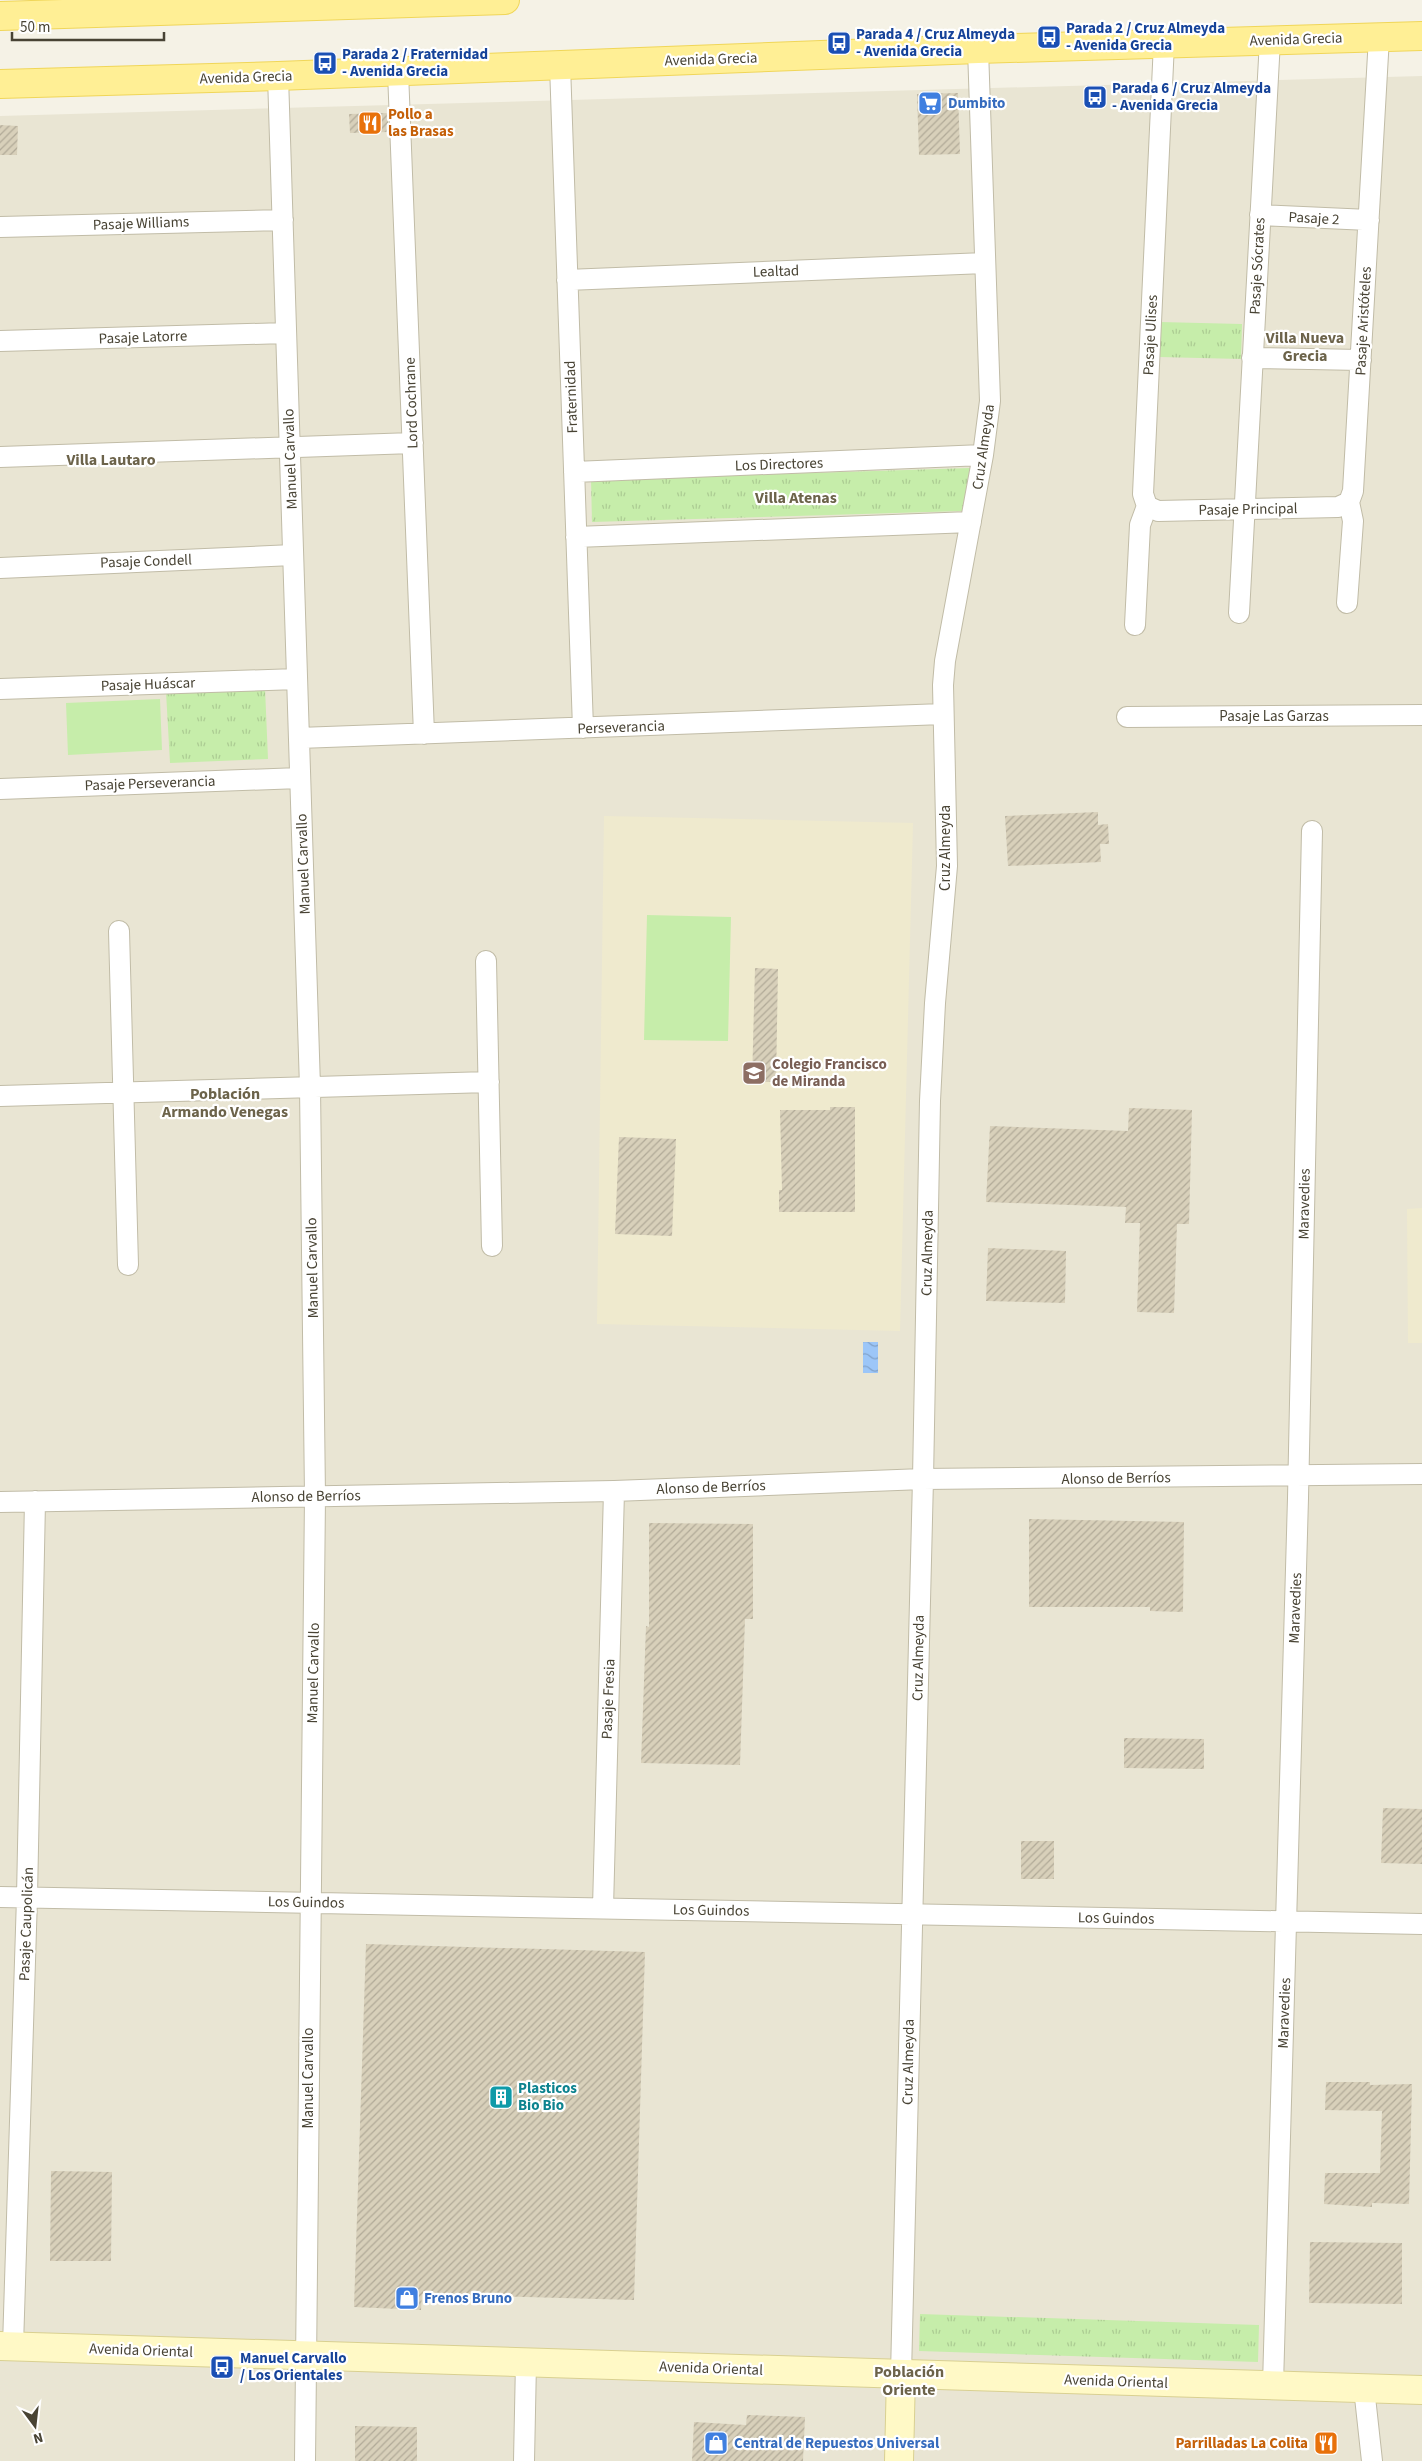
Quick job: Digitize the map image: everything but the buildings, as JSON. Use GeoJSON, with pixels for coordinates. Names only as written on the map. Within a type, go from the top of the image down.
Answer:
{"type":"FeatureCollection","features":[{"type":"Feature","properties":{"kind":"main road"},"geometry":{"type":"LineString","coordinates":[[0,16],[325,3],[505,0]]}},
{"type":"Feature","properties":{"kind":"main road","name":"Avenida Grecia"},"geometry":{"type":"LineString","coordinates":[[0,84],[398,72],[978,49],[1422,36]]}},
{"type":"Feature","properties":{"kind":"main road","name":"Avenida Oriental"},"geometry":{"type":"LineString","coordinates":[[6,2346],[1422,2390]]}},
{"type":"Feature","properties":{"kind":"main road","name":"Cruz Almeyda"},"geometry":{"type":"LineString","coordinates":[[899,2461],[901,2374]]}},
{"type":"Feature","properties":{"kind":"street","name":"Pasaje Aristóteles"},"geometry":{"type":"LineString","coordinates":[[1347,603],[1353,520],[1349,502],[1353,491],[1379,37]]}},
{"type":"Feature","properties":{"kind":"street","name":"Pasaje Sócrates"},"geometry":{"type":"LineString","coordinates":[[1239,613],[1270,40]]}},
{"type":"Feature","properties":{"kind":"street","name":"Pasaje Ulises"},"geometry":{"type":"LineString","coordinates":[[1135,625],[1140,525],[1146,506],[1143,494],[1164,43]]}},
{"type":"Feature","properties":{"kind":"street","name":"Cruz Almeyda"},"geometry":{"type":"LineString","coordinates":[[901,2374],[923,1479],[930,1101],[935,1003],[947,866],[942,714],[945,661],[988,424],[990,377],[978,49]]}},
{"type":"Feature","properties":{"kind":"street","name":"Fraternidad"},"geometry":{"type":"LineString","coordinates":[[560,65],[583,728]]}},
{"type":"Feature","properties":{"kind":"street","name":"Lord Cochrane"},"geometry":{"type":"LineString","coordinates":[[398,72],[424,734]]}},
{"type":"Feature","properties":{"kind":"street","name":"Manuel Carvallo"},"geometry":{"type":"LineString","coordinates":[[278,76],[310,1087],[315,1496],[305,2461]]}},
{"type":"Feature","properties":{"kind":"street","name":"Pasaje 2"},"geometry":{"type":"LineString","coordinates":[[1260,215],[1369,220]]}},
{"type":"Feature","properties":{"kind":"street","name":"Pasaje Williams"},"geometry":{"type":"LineString","coordinates":[[0,227],[283,220]]}},
{"type":"Feature","properties":{"kind":"street","name":"Lealtad"},"geometry":{"type":"LineString","coordinates":[[567,280],[985,263]]}},
{"type":"Feature","properties":{"kind":"street","name":"Pasaje Latorre"},"geometry":{"type":"LineString","coordinates":[[0,341],[286,333]]}},
{"type":"Feature","properties":{"kind":"street"},"geometry":{"type":"LineString","coordinates":[[1252,358],[1361,360]]}},
{"type":"Feature","properties":{"kind":"street"},"geometry":{"type":"LineString","coordinates":[[0,457],[413,442]]}},
{"type":"Feature","properties":{"kind":"street","name":"Los Directores"},"geometry":{"type":"LineString","coordinates":[[574,472],[983,456]]}},
{"type":"Feature","properties":{"kind":"street","name":"Pasaje Principal"},"geometry":{"type":"LineString","coordinates":[[1146,506],[1158,511],[1338,507],[1349,502]]}},
{"type":"Feature","properties":{"kind":"street"},"geometry":{"type":"LineString","coordinates":[[576,537],[971,522]]}},
{"type":"Feature","properties":{"kind":"street","name":"Pasaje Condell"},"geometry":{"type":"LineString","coordinates":[[0,568],[293,555]]}},
{"type":"Feature","properties":{"kind":"street","name":"Pasaje Huáscar"},"geometry":{"type":"LineString","coordinates":[[0,689],[297,679]]}},
{"type":"Feature","properties":{"kind":"street","name":"Perseverancia"},"geometry":{"type":"LineString","coordinates":[[299,738],[942,714]]}},
{"type":"Feature","properties":{"kind":"street","name":"Pasaje Las Garzas"},"geometry":{"type":"LineString","coordinates":[[1127,717],[1422,715]]}},
{"type":"Feature","properties":{"kind":"street","name":"Pasaje Perseverancia"},"geometry":{"type":"LineString","coordinates":[[0,789],[300,778]]}},
{"type":"Feature","properties":{"kind":"street","name":"Maravedies"},"geometry":{"type":"LineString","coordinates":[[1273,2385],[1299,1476],[1312,831]]}},
{"type":"Feature","properties":{"kind":"street"},"geometry":{"type":"LineString","coordinates":[[120,931],[128,1266]]}},
{"type":"Feature","properties":{"kind":"street"},"geometry":{"type":"LineString","coordinates":[[486,961],[492,1246]]}},
{"type":"Feature","properties":{"kind":"street"},"geometry":{"type":"LineString","coordinates":[[0,1096],[489,1082]]}},
{"type":"Feature","properties":{"kind":"street","name":"Alonso de Berríos"},"geometry":{"type":"LineString","coordinates":[[0,1502],[614,1491],[923,1479],[1422,1474]]}},
{"type":"Feature","properties":{"kind":"street","name":"Pasaje Fresia"},"geometry":{"type":"LineString","coordinates":[[603,1908],[614,1491]]}},
{"type":"Feature","properties":{"kind":"street","name":"Pasaje Caupolicán"},"geometry":{"type":"LineString","coordinates":[[6,2346],[27,1897],[35,1501]]}},
{"type":"Feature","properties":{"kind":"street","name":"Los Guindos"},"geometry":{"type":"LineString","coordinates":[[0,1896],[1422,1924]]}},
{"type":"Feature","properties":{"kind":"street"},"geometry":{"type":"LineString","coordinates":[[524,2461],[526,2362]]}},
{"type":"Feature","properties":{"kind":"street"},"geometry":{"type":"LineString","coordinates":[[1364,2388],[1372,2461]]}},
{"type":"Feature","properties":{"kind":"shaded area"},"geometry":{"type":"Polygon","coordinates":[[[1422,76],[1422,2461],[0,2461],[0,116],[1422,76]]]}},
{"type":"Feature","properties":{"kind":"shaded area","name":"Colegio Francisco de Miranda"},"geometry":{"type":"Polygon","coordinates":[[[604,816],[913,823],[900,1331],[597,1324],[604,816]]]}},
{"type":"Feature","properties":{"kind":"shaded area"},"geometry":{"type":"Polygon","coordinates":[[[1422,1208],[1422,1343],[1408,1343],[1407,1209],[1422,1208]]]}},
{"type":"Feature","properties":{"kind":"green space"},"geometry":{"type":"Polygon","coordinates":[[[1160,322],[1242,324],[1241,359],[1159,357],[1160,322]]]}},
{"type":"Feature","properties":{"kind":"green space"},"geometry":{"type":"Polygon","coordinates":[[[970,468],[962,511],[592,522],[591,480],[970,468]]]}},
{"type":"Feature","properties":{"kind":"green space"},"geometry":{"type":"Polygon","coordinates":[[[265,688],[268,759],[170,763],[166,692],[265,688]]]}},
{"type":"Feature","properties":{"kind":"green space"},"geometry":{"type":"Polygon","coordinates":[[[160,699],[162,750],[68,755],[66,703],[160,699]]]}},
{"type":"Feature","properties":{"kind":"green space"},"geometry":{"type":"Polygon","coordinates":[[[647,915],[731,917],[728,1041],[644,1040],[647,915]]]}},
{"type":"Feature","properties":{"kind":"green space"},"geometry":{"type":"Polygon","coordinates":[[[920,2314],[1259,2325],[1258,2362],[919,2351],[920,2314]]]}},
{"type":"Feature","properties":{"kind":"water"},"geometry":{"type":"Polygon","coordinates":[[[863,1342],[878,1342],[878,1373],[863,1373],[863,1342]]]}},
{"type":"Feature","properties":{"kind":"place","name":"Parada 2 / Cruz Almeyda - Avenida Grecia"},"geometry":{"type":"Point","coordinates":[1049,37]}},
{"type":"Feature","properties":{"kind":"place","name":"Parada 4 / Cruz Almeyda - Avenida Grecia"},"geometry":{"type":"Point","coordinates":[839,43]}},
{"type":"Feature","properties":{"kind":"place","name":"Parada 2 / Fraternidad - Avenida Grecia"},"geometry":{"type":"Point","coordinates":[325,63]}},
{"type":"Feature","properties":{"kind":"place","name":"Parada 6 / Cruz Almeyda - Avenida Grecia"},"geometry":{"type":"Point","coordinates":[1095,97]}},
{"type":"Feature","properties":{"kind":"place","name":"Dumbito"},"geometry":{"type":"Point","coordinates":[930,103]}},
{"type":"Feature","properties":{"kind":"place","name":"Pollo a las Brasas"},"geometry":{"type":"Point","coordinates":[370,123]}},
{"type":"Feature","properties":{"kind":"place","name":"Colegio Francisco de Miranda"},"geometry":{"type":"Point","coordinates":[754,1073]}},
{"type":"Feature","properties":{"kind":"place","name":"Plasticos Bio Bio"},"geometry":{"type":"Point","coordinates":[501,2097]}},
{"type":"Feature","properties":{"kind":"place","name":"Frenos Bruno"},"geometry":{"type":"Point","coordinates":[407,2298]}},
{"type":"Feature","properties":{"kind":"place","name":"Manuel Carvallo / Los Orientales"},"geometry":{"type":"Point","coordinates":[222,2367]}},
{"type":"Feature","properties":{"kind":"place","name":"Central de Repuestos Universal"},"geometry":{"type":"Point","coordinates":[716,2443]}},
{"type":"Feature","properties":{"kind":"place","name":"Parrilladas La Colita"},"geometry":{"type":"Point","coordinates":[1326,2443]}},
{"type":"Feature","properties":{"kind":"district","name":"Villa Nueva Grecia"},"geometry":{"type":"Point","coordinates":[1305,346]}},
{"type":"Feature","properties":{"kind":"district","name":"Villa Lautaro"},"geometry":{"type":"Point","coordinates":[111,459]}},
{"type":"Feature","properties":{"kind":"district","name":"Villa Atenas"},"geometry":{"type":"Point","coordinates":[796,497]}},
{"type":"Feature","properties":{"kind":"district","name":"Población Armando Venegas"},"geometry":{"type":"Point","coordinates":[225,1102]}},
{"type":"Feature","properties":{"kind":"district","name":"Población Oriente"},"geometry":{"type":"Point","coordinates":[909,2380]}}]}
